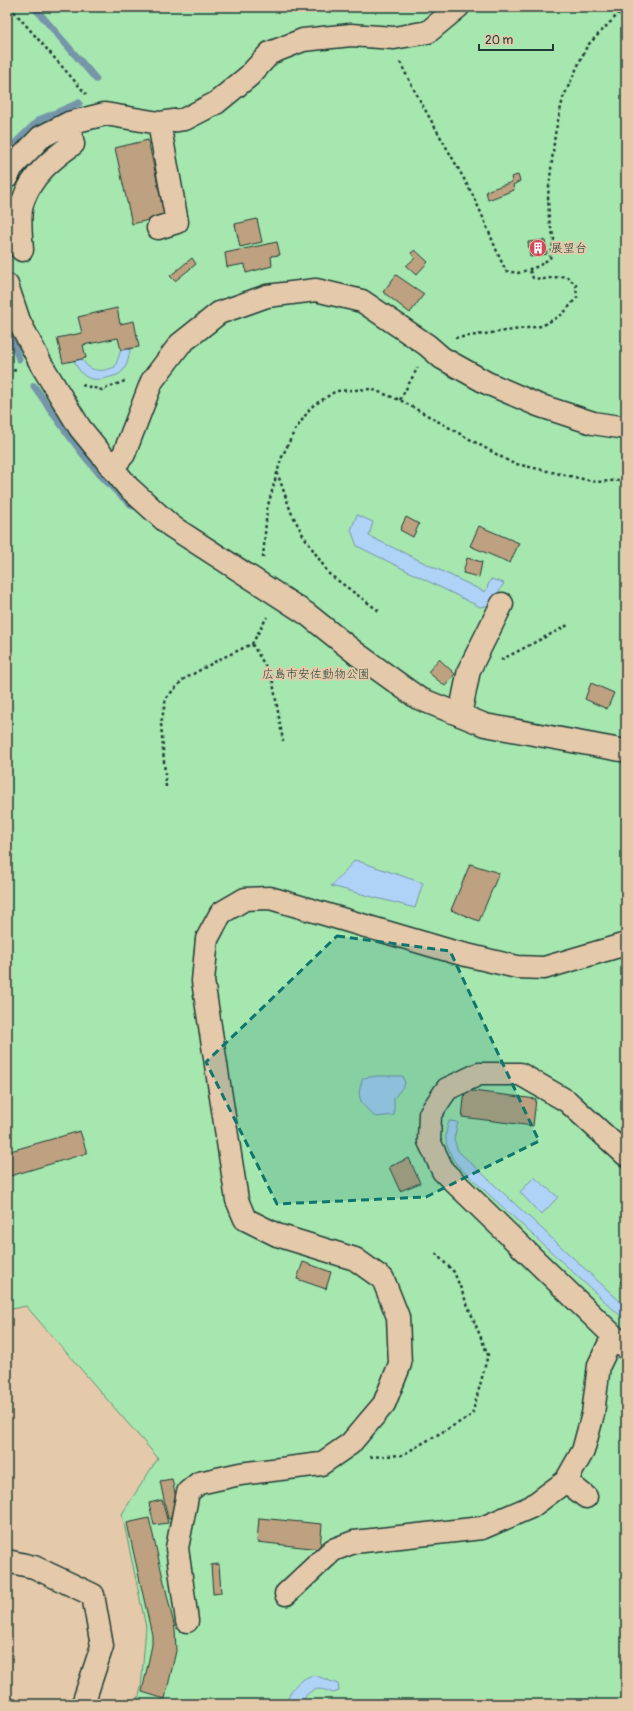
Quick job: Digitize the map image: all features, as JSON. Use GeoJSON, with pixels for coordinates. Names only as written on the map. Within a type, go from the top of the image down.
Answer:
{"type":"FeatureCollection","features":[{"type":"Feature","properties":{"kind":"street"},"geometry":{"type":"LineString","coordinates":[[7,177],[12,167],[42,137],[69,123],[105,114],[159,123],[185,119],[216,103],[249,76],[270,53],[303,40],[351,35],[394,38],[428,32],[458,7]]}},
{"type":"Feature","properties":{"kind":"street"},"geometry":{"type":"LineString","coordinates":[[22,250],[21,227],[15,198],[54,157],[74,144],[69,123]]}},
{"type":"Feature","properties":{"kind":"street"},"geometry":{"type":"LineString","coordinates":[[158,228],[177,222],[159,123]]}},
{"type":"Feature","properties":{"kind":"street"},"geometry":{"type":"LineString","coordinates":[[7,285],[19,321],[41,364],[80,428],[128,487],[171,526],[307,614],[357,654],[418,698],[485,725],[626,751]]}},
{"type":"Feature","properties":{"kind":"street"},"geometry":{"type":"LineString","coordinates":[[112,468],[124,454],[152,381],[180,344],[219,313],[267,296],[316,290],[362,301],[421,341],[442,358],[487,383],[538,405],[594,423],[626,428]]}},
{"type":"Feature","properties":{"kind":"street"},"geometry":{"type":"LineString","coordinates":[[460,715],[469,670],[502,604]]}},
{"type":"Feature","properties":{"kind":"street"},"geometry":{"type":"LineString","coordinates":[[187,1621],[177,1548],[188,1492],[199,1483],[240,1474],[321,1464],[350,1444],[384,1404],[400,1364],[398,1317],[383,1279],[355,1259],[277,1235],[245,1220],[237,1200],[203,981],[207,939],[221,913],[245,899],[270,898],[454,952],[517,967],[544,968],[626,944]]}},
{"type":"Feature","properties":{"kind":"street"},"geometry":{"type":"LineString","coordinates":[[286,1594],[332,1550],[354,1542],[482,1528],[531,1506],[566,1481],[583,1452],[592,1414],[599,1365],[620,1342],[443,1172],[429,1141],[430,1114],[447,1089],[478,1074],[520,1074],[567,1101],[626,1155]]}},
{"type":"Feature","properties":{"kind":"street"},"geometry":{"type":"LineString","coordinates":[[566,1481],[586,1497]]}},
{"type":"Feature","properties":{"kind":"street"},"geometry":{"type":"LineString","coordinates":[[7,1561],[34,1567],[93,1595],[102,1646],[83,1704]]}},
{"type":"Feature","properties":{"kind":"path"},"geometry":{"type":"LineString","coordinates":[[10,7],[71,78],[105,114]]}},
{"type":"Feature","properties":{"kind":"path"},"geometry":{"type":"LineString","coordinates":[[394,38],[399,60],[420,102],[471,191],[495,249],[506,271],[518,273],[539,266],[550,258],[554,239],[550,220],[548,196],[555,134],[563,98],[587,46],[624,7]]}},
{"type":"Feature","properties":{"kind":"path"},"geometry":{"type":"LineString","coordinates":[[463,337],[542,326],[563,314],[577,297],[576,285],[566,276],[543,279],[533,278],[529,269]]}},
{"type":"Feature","properties":{"kind":"path"},"geometry":{"type":"LineString","coordinates":[[400,400],[421,362]]}},
{"type":"Feature","properties":{"kind":"path"},"geometry":{"type":"LineString","coordinates":[[78,382],[84,386],[102,390],[124,383],[135,369],[152,381]]}},
{"type":"Feature","properties":{"kind":"path"},"geometry":{"type":"LineString","coordinates":[[257,582],[265,552],[267,509],[281,459],[294,432],[312,407],[336,391],[371,389],[400,400],[512,463],[596,482],[626,480]]}},
{"type":"Feature","properties":{"kind":"path"},"geometry":{"type":"LineString","coordinates":[[277,472],[291,512],[303,535],[329,574],[379,611]]}},
{"type":"Feature","properties":{"kind":"path"},"geometry":{"type":"LineString","coordinates":[[166,787],[161,724],[166,698],[184,679],[220,659],[252,644],[278,595]]}},
{"type":"Feature","properties":{"kind":"path"},"geometry":{"type":"LineString","coordinates":[[497,662],[570,624]]}},
{"type":"Feature","properties":{"kind":"path"},"geometry":{"type":"LineString","coordinates":[[252,644],[272,677],[283,741]]}},
{"type":"Feature","properties":{"kind":"path"},"geometry":{"type":"LineString","coordinates":[[365,1458],[402,1455],[472,1415],[488,1355],[454,1272],[434,1253]]}},
{"type":"Feature","properties":{"kind":"highlighted area"},"geometry":{"type":"Polygon","coordinates":[[[337,936],[450,951],[539,1141],[426,1197],[277,1204],[206,1062],[337,936]]]}},
{"type":"Feature","properties":{"kind":"green space","name":"広島市安佐動物公園"},"geometry":{"type":"Polygon","coordinates":[[[7,7],[626,7],[626,1704],[137,1704],[141,1688],[146,1627],[122,1514],[158,1458],[26,1306],[7,1310],[7,7]]]}},
{"type":"Feature","properties":{"kind":"water"},"geometry":{"type":"Polygon","coordinates":[[[130,349],[126,366],[122,372],[118,375],[107,378],[91,379],[87,377],[80,371],[74,361],[82,359],[85,364],[93,369],[105,370],[115,367],[121,350],[130,349]]]}},
{"type":"Feature","properties":{"kind":"water"},"geometry":{"type":"Polygon","coordinates":[[[357,515],[373,522],[369,536],[485,592],[491,579],[504,583],[491,605],[480,607],[357,546],[351,530],[357,515]]]}},
{"type":"Feature","properties":{"kind":"water"},"geometry":{"type":"Polygon","coordinates":[[[355,860],[423,883],[415,908],[331,886],[355,860]]]}},
{"type":"Feature","properties":{"kind":"water"},"geometry":{"type":"Polygon","coordinates":[[[378,1076],[403,1076],[405,1084],[394,1098],[394,1115],[375,1117],[366,1108],[361,1100],[360,1091],[363,1078],[378,1076]]]}},
{"type":"Feature","properties":{"kind":"water"},"geometry":{"type":"Polygon","coordinates":[[[449,1121],[458,1122],[454,1139],[458,1151],[626,1307],[626,1321],[456,1164],[446,1143],[446,1133],[449,1121]]]}},
{"type":"Feature","properties":{"kind":"water"},"geometry":{"type":"Polygon","coordinates":[[[534,1177],[558,1197],[541,1215],[520,1192],[534,1177]]]}},
{"type":"Feature","properties":{"kind":"water"},"geometry":{"type":"Polygon","coordinates":[[[314,1675],[338,1684],[339,1691],[333,1693],[318,1689],[314,1690],[307,1695],[301,1704],[288,1704],[288,1699],[292,1689],[304,1679],[314,1675]]]}},
{"type":"Feature","properties":{"kind":"building"},"geometry":{"type":"Polygon","coordinates":[[[148,140],[165,216],[132,224],[115,148],[148,140]]]}},
{"type":"Feature","properties":{"kind":"building"},"geometry":{"type":"Polygon","coordinates":[[[518,175],[520,181],[513,185],[514,190],[488,200],[486,191],[512,182],[511,177],[518,175]]]}},
{"type":"Feature","properties":{"kind":"building"},"geometry":{"type":"Polygon","coordinates":[[[257,219],[262,242],[240,247],[235,224],[257,219]]]}},
{"type":"Feature","properties":{"kind":"building","name":"展望台"},"geometry":{"type":"Polygon","coordinates":[[[545,240],[547,254],[530,257],[528,242],[545,240]]]}},
{"type":"Feature","properties":{"kind":"building"},"geometry":{"type":"Polygon","coordinates":[[[277,242],[280,255],[271,256],[272,266],[246,273],[245,264],[227,267],[225,253],[277,242]]]}},
{"type":"Feature","properties":{"kind":"building"},"geometry":{"type":"Polygon","coordinates":[[[415,250],[428,262],[416,275],[406,266],[415,258],[411,253],[415,250]]]}},
{"type":"Feature","properties":{"kind":"building"},"geometry":{"type":"Polygon","coordinates":[[[192,258],[196,264],[175,281],[170,276],[192,258]]]}},
{"type":"Feature","properties":{"kind":"building"},"geometry":{"type":"Polygon","coordinates":[[[396,275],[424,294],[410,313],[383,292],[396,275]]]}},
{"type":"Feature","properties":{"kind":"building"},"geometry":{"type":"Polygon","coordinates":[[[117,308],[120,324],[134,321],[139,347],[121,350],[118,338],[83,345],[86,358],[63,363],[57,338],[82,333],[78,317],[117,308]]]}},
{"type":"Feature","properties":{"kind":"building"},"geometry":{"type":"Polygon","coordinates":[[[406,517],[419,524],[413,537],[400,530],[406,517]]]}},
{"type":"Feature","properties":{"kind":"building"},"geometry":{"type":"Polygon","coordinates":[[[479,526],[519,543],[510,563],[470,546],[479,526]]]}},
{"type":"Feature","properties":{"kind":"building"},"geometry":{"type":"Polygon","coordinates":[[[467,558],[482,562],[479,577],[463,573],[467,558]]]}},
{"type":"Feature","properties":{"kind":"building"},"geometry":{"type":"Polygon","coordinates":[[[439,659],[455,674],[445,686],[428,672],[439,659]]]}},
{"type":"Feature","properties":{"kind":"building"},"geometry":{"type":"Polygon","coordinates":[[[591,683],[614,693],[607,709],[585,699],[591,683]]]}},
{"type":"Feature","properties":{"kind":"building"},"geometry":{"type":"Polygon","coordinates":[[[470,864],[499,873],[479,921],[451,910],[470,864]]]}},
{"type":"Feature","properties":{"kind":"building"},"geometry":{"type":"Polygon","coordinates":[[[465,1090],[536,1099],[533,1126],[462,1117],[465,1090]]]}},
{"type":"Feature","properties":{"kind":"building"},"geometry":{"type":"Polygon","coordinates":[[[80,1131],[87,1153],[7,1177],[7,1152],[80,1131]]]}},
{"type":"Feature","properties":{"kind":"building"},"geometry":{"type":"Polygon","coordinates":[[[409,1158],[420,1183],[400,1191],[389,1167],[409,1158]]]}},
{"type":"Feature","properties":{"kind":"building"},"geometry":{"type":"Polygon","coordinates":[[[303,1262],[331,1272],[326,1289],[297,1279],[303,1262]]]}},
{"type":"Feature","properties":{"kind":"building"},"geometry":{"type":"Polygon","coordinates":[[[626,1276],[626,1288],[620,1282],[626,1276]]]}},
{"type":"Feature","properties":{"kind":"building"},"geometry":{"type":"Polygon","coordinates":[[[172,1479],[180,1516],[168,1519],[160,1481],[172,1479]]]}},
{"type":"Feature","properties":{"kind":"building"},"geometry":{"type":"Polygon","coordinates":[[[162,1500],[168,1523],[154,1525],[149,1503],[162,1500]]]}},
{"type":"Feature","properties":{"kind":"building"},"geometry":{"type":"Polygon","coordinates":[[[149,1518],[175,1629],[176,1651],[165,1699],[142,1692],[152,1645],[152,1635],[127,1523],[149,1518]]]}},
{"type":"Feature","properties":{"kind":"building"},"geometry":{"type":"Polygon","coordinates":[[[259,1518],[322,1524],[320,1549],[257,1542],[259,1518]]]}},
{"type":"Feature","properties":{"kind":"building"},"geometry":{"type":"Polygon","coordinates":[[[219,1564],[221,1593],[213,1594],[211,1565],[219,1564]]]}},
{"type":"Feature","properties":{"kind":"waterway"},"geometry":{"type":"LineString","coordinates":[[34,7],[96,79]]}},
{"type":"Feature","properties":{"kind":"waterway"},"geometry":{"type":"LineString","coordinates":[[7,151],[39,120],[79,103]]}},
{"type":"Feature","properties":{"kind":"waterway"},"geometry":{"type":"LineString","coordinates":[[7,326],[19,359]]}},
{"type":"Feature","properties":{"kind":"waterway"},"geometry":{"type":"LineString","coordinates":[[34,386],[92,465],[104,479],[133,506]]}},
{"type":"Feature","properties":{"kind":"place","name":"展望台"},"geometry":{"type":"Point","coordinates":[538,248]}}]}
